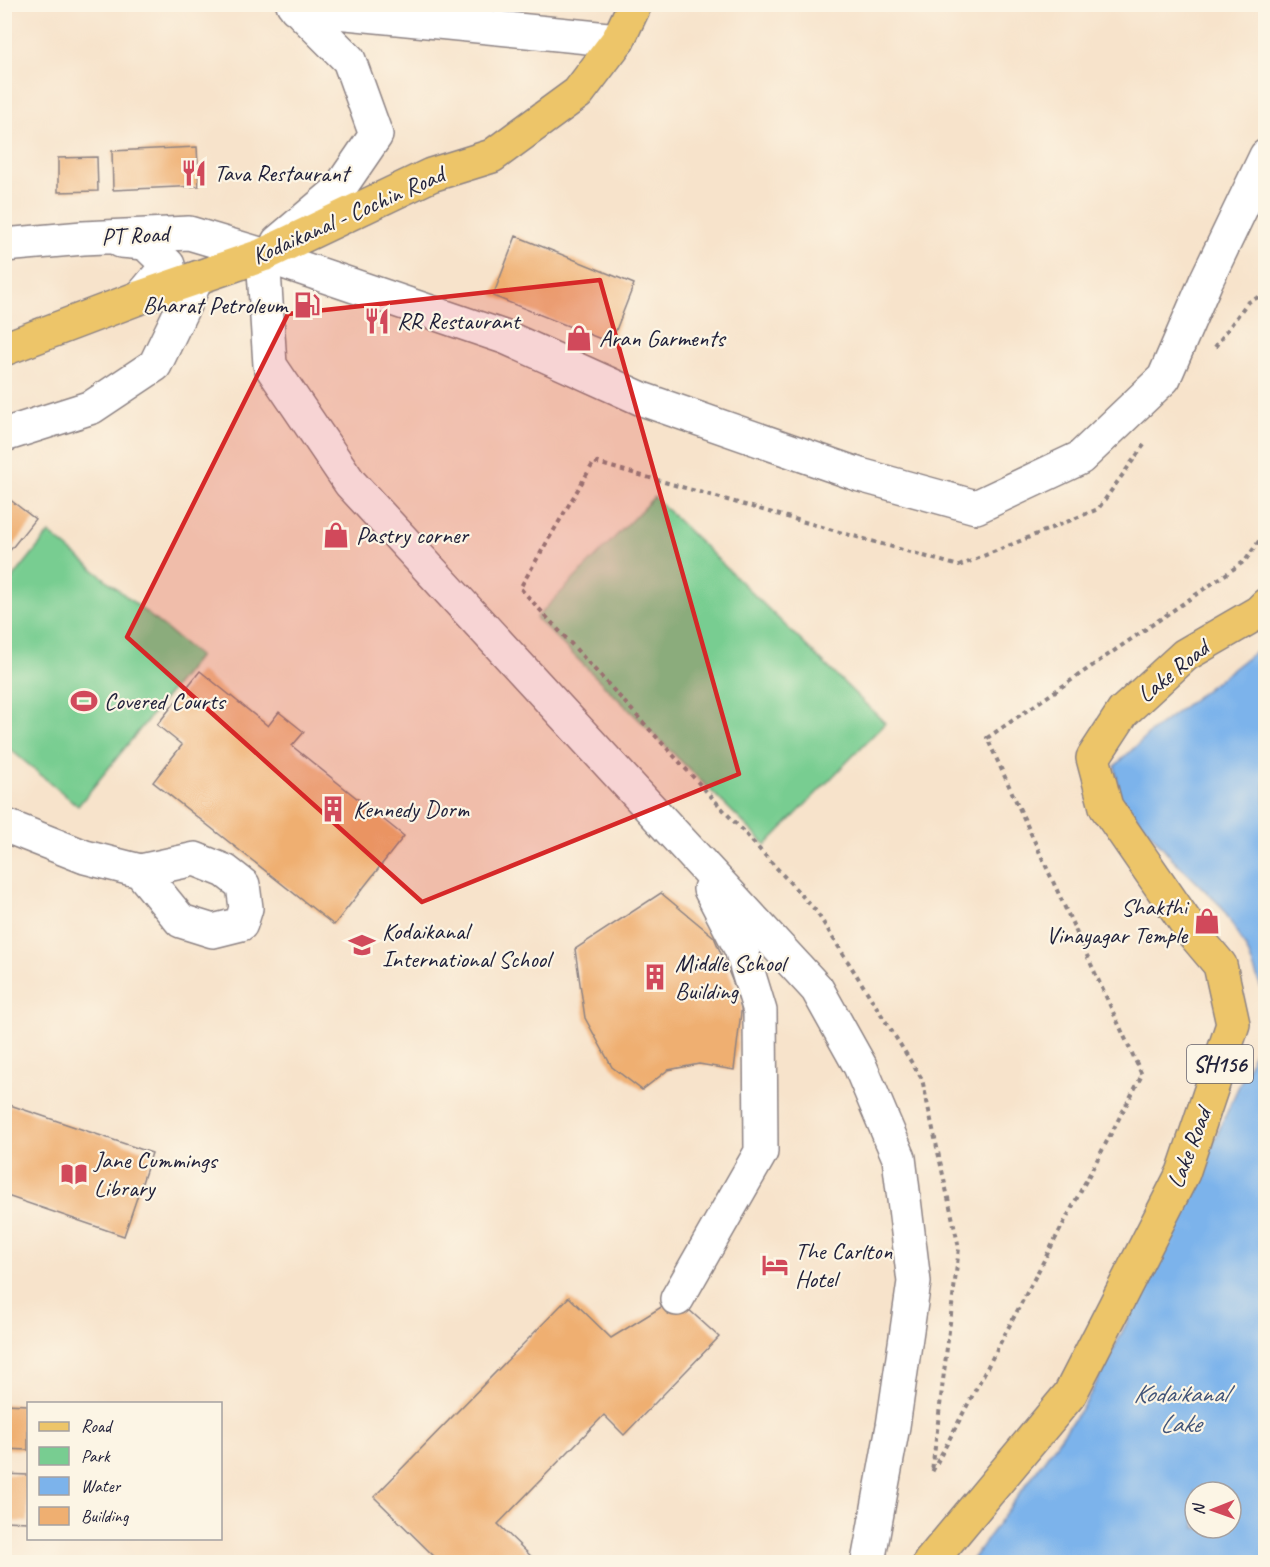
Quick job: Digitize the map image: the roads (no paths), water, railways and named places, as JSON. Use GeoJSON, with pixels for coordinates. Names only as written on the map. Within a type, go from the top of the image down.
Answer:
{"type":"FeatureCollection","features":[{"type":"Feature","properties":{"kind":"main road","name":"Kodaikanal - Cochin Road"},"geometry":{"type":"LineString","coordinates":[[4,349],[141,297],[263,255],[431,175],[492,156],[578,93],[618,40],[635,4]]}},
{"type":"Feature","properties":{"kind":"main road","name":"Lake Road"},"geometry":{"type":"LineString","coordinates":[[930,1563],[1070,1394],[1183,1173],[1233,1024],[1220,965],[1193,933],[1106,807],[1093,758],[1123,712],[1185,655],[1259,612],[1266,605]]}},
{"type":"Feature","properties":{"kind":"street"},"geometry":{"type":"LineString","coordinates":[[294,6],[618,40]]}},
{"type":"Feature","properties":{"kind":"street"},"geometry":{"type":"LineString","coordinates":[[294,6],[349,60],[376,135],[337,192],[263,255],[270,365],[350,483],[817,989],[860,1066],[899,1158],[914,1282],[893,1426],[868,1563]]}},
{"type":"Feature","properties":{"kind":"street","name":"PT Road"},"geometry":{"type":"LineString","coordinates":[[4,245],[83,238],[189,233],[263,255],[507,338],[642,399],[860,475],[976,507],[1080,458],[1164,378],[1206,280],[1266,156]]}},
{"type":"Feature","properties":{"kind":"street"},"geometry":{"type":"LineString","coordinates":[[83,238],[145,243],[168,265],[141,297]]}},
{"type":"Feature","properties":{"kind":"street"},"geometry":{"type":"LineString","coordinates":[[4,435],[92,407],[155,365],[197,278]]}},
{"type":"Feature","properties":{"kind":"street"},"geometry":{"type":"LineString","coordinates":[[4,825],[85,857],[140,871]]}},
{"type":"Feature","properties":{"kind":"street"},"geometry":{"type":"LineString","coordinates":[[677,1299],[761,1152],[760,1011],[741,949],[693,855]]}},
{"type":"Feature","properties":{"kind":"water"},"geometry":{"type":"Polygon","coordinates":[[[1265,644],[1265,998],[1247,950],[1222,907],[1173,859],[1120,798],[1115,766],[1151,732],[1265,644]]]}},
{"type":"Feature","properties":{"kind":"water","name":"Kodaikanal Lake"},"geometry":{"type":"Polygon","coordinates":[[[1265,1028],[1265,1562],[970,1562],[1087,1401],[1173,1232],[1265,1028]]]}},
{"type":"Feature","properties":{"kind":"place","name":"Tava Restaurant"},"geometry":{"type":"Point","coordinates":[194,173]}},
{"type":"Feature","properties":{"kind":"place","name":"Bharat Petroleum"},"geometry":{"type":"Point","coordinates":[307,305]}},
{"type":"Feature","properties":{"kind":"place","name":"RR Restaurant"},"geometry":{"type":"Point","coordinates":[377,321]}},
{"type":"Feature","properties":{"kind":"place","name":"Aran Garments"},"geometry":{"type":"Point","coordinates":[579,338]}},
{"type":"Feature","properties":{"kind":"place","name":"Pastry corner"},"geometry":{"type":"Point","coordinates":[336,535]}},
{"type":"Feature","properties":{"kind":"place","name":"Covered Courts"},"geometry":{"type":"Point","coordinates":[84,701]}},
{"type":"Feature","properties":{"kind":"place","name":"Kennedy Dorm"},"geometry":{"type":"Point","coordinates":[333,809]}},
{"type":"Feature","properties":{"kind":"place","name":"Shakthi Vinayagar Temple"},"geometry":{"type":"Point","coordinates":[1207,921]}},
{"type":"Feature","properties":{"kind":"place","name":"Kodaikanal International School"},"geometry":{"type":"Point","coordinates":[362,945]}},
{"type":"Feature","properties":{"kind":"place","name":"Middle School Building"},"geometry":{"type":"Point","coordinates":[655,977]}},
{"type":"Feature","properties":{"kind":"place","name":"Jane Cummings Library"},"geometry":{"type":"Point","coordinates":[74,1174]}},
{"type":"Feature","properties":{"kind":"place","name":"The Carlton Hotel"},"geometry":{"type":"Point","coordinates":[775,1265]}}]}
